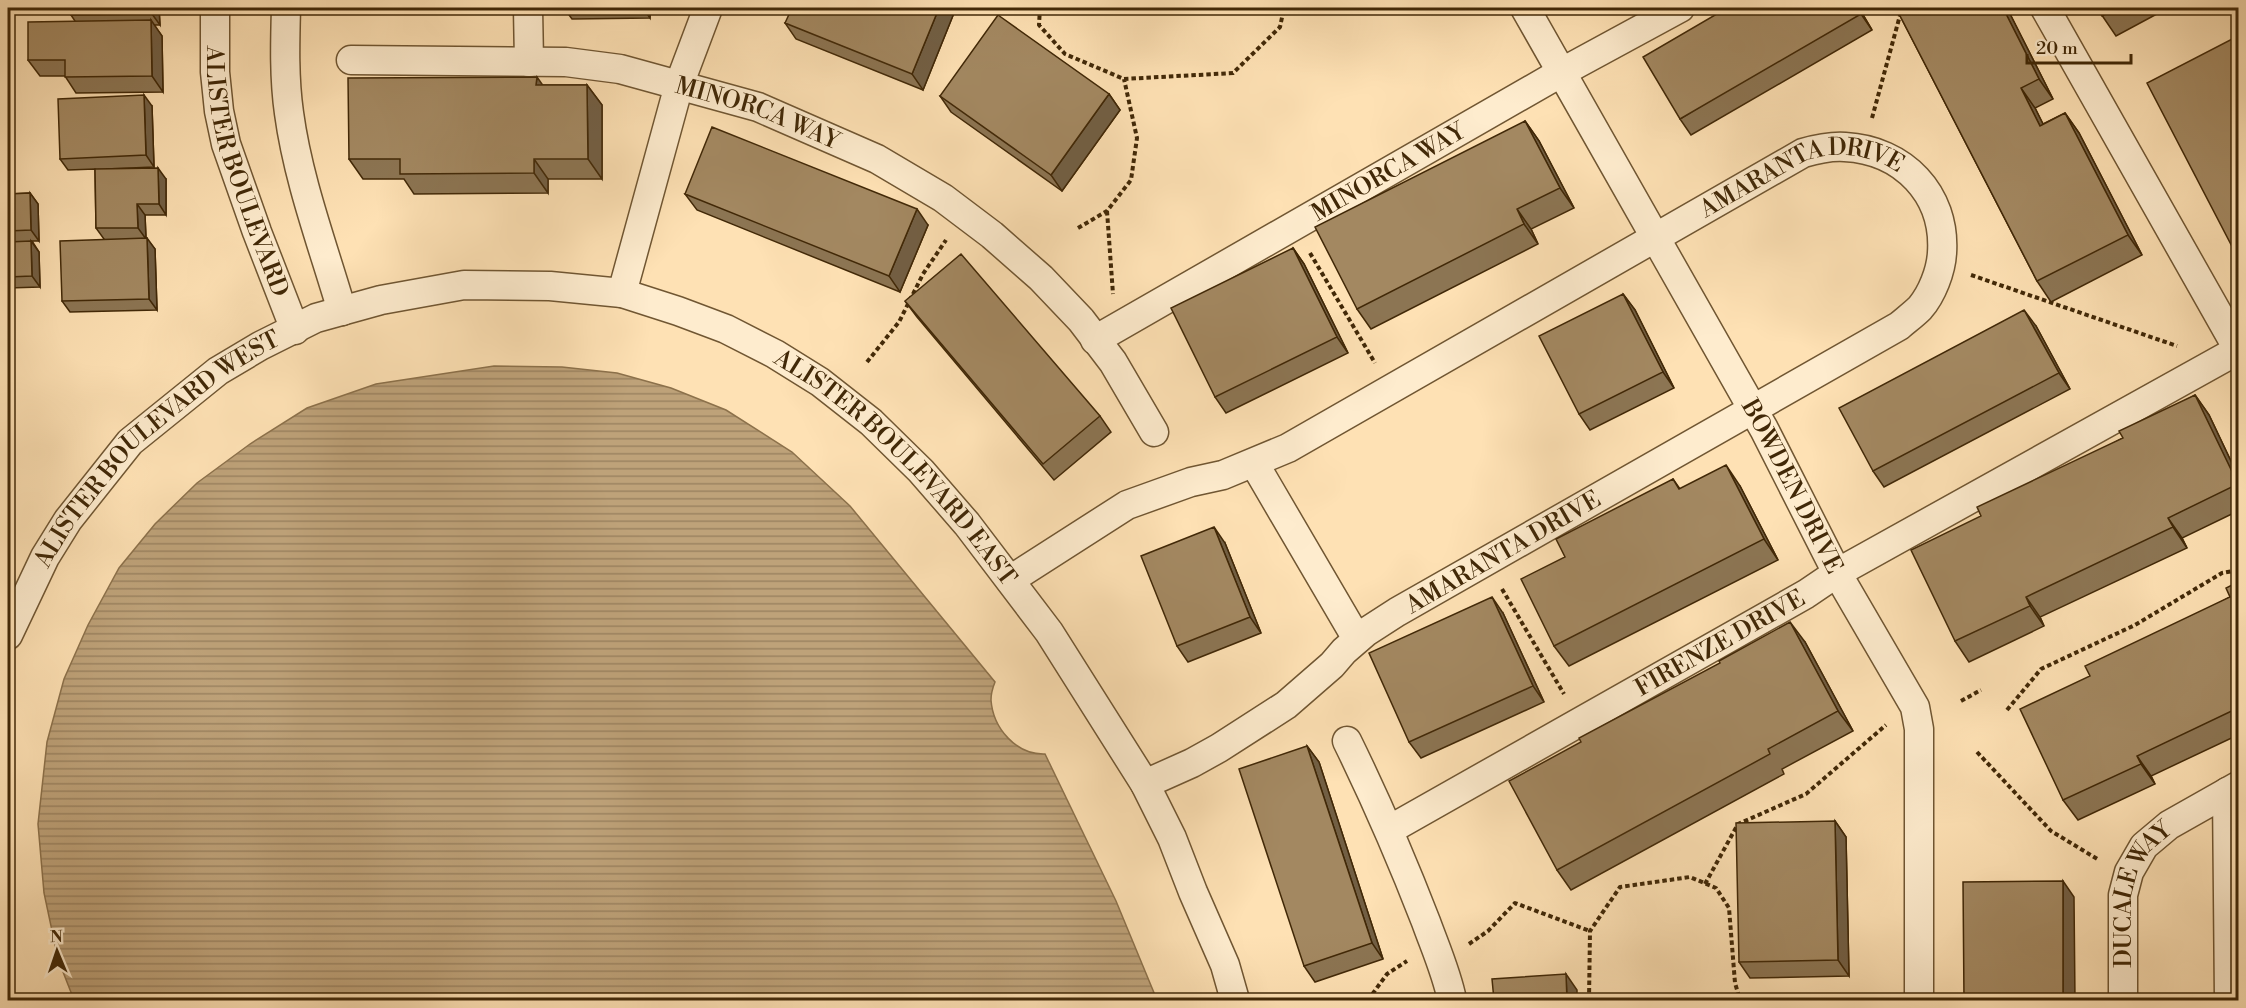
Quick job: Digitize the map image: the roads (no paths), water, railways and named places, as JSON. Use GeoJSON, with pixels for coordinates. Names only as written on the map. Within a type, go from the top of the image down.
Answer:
{"type":"FeatureCollection","features":[{"type":"Feature","properties":{"kind":"street","name":"ALISTER BOULEVARD"},"geometry":{"type":"LineString","coordinates":[[215,8],[215,72],[219,111],[226,144],[257,232],[318,320]]}},
{"type":"Feature","properties":{"kind":"street","name":"ALISTER BOULEVARD"},"geometry":{"type":"LineString","coordinates":[[286,8],[284,58],[289,113],[299,167],[318,320]]}},
{"type":"Feature","properties":{"kind":"street"},"geometry":{"type":"LineString","coordinates":[[528,8],[529,62]]}},
{"type":"Feature","properties":{"kind":"street"},"geometry":{"type":"LineString","coordinates":[[622,293],[679,86],[708,8]]}},
{"type":"Feature","properties":{"kind":"street","name":"BOWDEN DRIVE"},"geometry":{"type":"LineString","coordinates":[[1525,8],[1753,410],[1837,573],[1915,707],[1919,729],[1919,1000]]}},
{"type":"Feature","properties":{"kind":"street","name":"MINORCA WAY"},"geometry":{"type":"LineString","coordinates":[[1106,333],[1562,72],[1680,8]]}},
{"type":"Feature","properties":{"kind":"street"},"geometry":{"type":"LineString","coordinates":[[2045,8],[2238,350]]}},
{"type":"Feature","properties":{"kind":"street","name":"MINORCA WAY"},"geometry":{"type":"LineString","coordinates":[[351,60],[566,62],[620,69],[758,107],[878,159],[943,198],[992,235],[1041,278],[1081,321],[1106,333]]}},
{"type":"Feature","properties":{"kind":"street","name":"AMARANTA DRIVE"},"geometry":{"type":"LineString","coordinates":[[1010,580],[1127,505],[1191,482],[1223,475],[1299,442],[1803,153],[1823,148],[1866,149],[1887,157],[1908,171],[1925,188],[1942,222],[1941,267],[1921,307],[1899,326],[1397,612],[1357,639],[1332,665],[1286,705],[1192,763],[1145,784]]}},
{"type":"Feature","properties":{"kind":"street","name":"ALISTER BOULEVARD EAST"},"geometry":{"type":"LineString","coordinates":[[318,320],[381,300],[464,285],[550,286],[622,293],[726,329],[775,354],[820,382],[871,422],[921,471],[967,524],[1049,632],[1145,784],[1172,838],[1192,892],[1224,965],[1235,1000]]}},
{"type":"Feature","properties":{"kind":"street","name":"ALISTER BOULEVARD WEST"},"geometry":{"type":"LineString","coordinates":[[8,635],[45,557],[68,520],[130,442],[218,371],[260,346],[318,320]]}},
{"type":"Feature","properties":{"kind":"street","name":"MINORCA WAY"},"geometry":{"type":"LineString","coordinates":[[1106,333],[1113,363],[1154,432]]}},
{"type":"Feature","properties":{"kind":"street","name":"FIRENZE DRIVE"},"geometry":{"type":"LineString","coordinates":[[1389,830],[1806,594],[1837,573],[2238,350]]}},
{"type":"Feature","properties":{"kind":"street"},"geometry":{"type":"LineString","coordinates":[[1254,463],[1357,639]]}},
{"type":"Feature","properties":{"kind":"street"},"geometry":{"type":"LineString","coordinates":[[1347,741],[1389,830],[1438,956],[1452,1000]]}},
{"type":"Feature","properties":{"kind":"street","name":"DUCALE WAY"},"geometry":{"type":"LineString","coordinates":[[2123,1000],[2122,895],[2129,872],[2144,846],[2169,825],[2233,789]]}},
{"type":"Feature","properties":{"kind":"street","name":"DUCALE WAY"},"geometry":{"type":"LineString","coordinates":[[2229,1000],[2233,789]]}}]}
